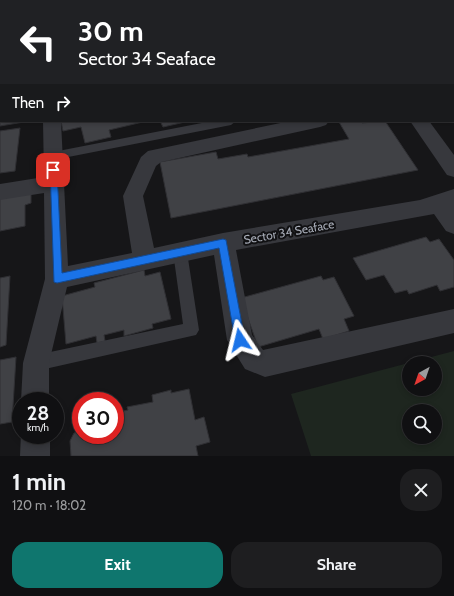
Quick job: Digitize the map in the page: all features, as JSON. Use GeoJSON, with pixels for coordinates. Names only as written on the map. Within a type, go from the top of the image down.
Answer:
{"type":"FeatureCollection","features":[{"type":"Feature","properties":{"kind":"street"},"geometry":{"type":"LineString","coordinates":[[35,392],[36,363],[57,279],[52,122]]}},
{"type":"Feature","properties":{"kind":"street"},"geometry":{"type":"LineString","coordinates":[[145,260],[133,196],[148,162],[155,156],[315,122]]}},
{"type":"Feature","properties":{"kind":"street"},"geometry":{"type":"LineString","coordinates":[[419,122],[454,170]]}},
{"type":"Feature","properties":{"kind":"street"},"geometry":{"type":"LineString","coordinates":[[0,192],[54,183]]}},
{"type":"Feature","properties":{"kind":"street"},"geometry":{"type":"LineString","coordinates":[[446,200],[454,225]]}},
{"type":"Feature","properties":{"kind":"street","name":"Sector 34 Seaface"},"geometry":{"type":"LineString","coordinates":[[57,279],[223,243],[420,209],[446,200]]}},
{"type":"Feature","properties":{"kind":"street"},"geometry":{"type":"LineString","coordinates":[[223,243],[240,340],[254,360],[265,364],[454,321]]}},
{"type":"Feature","properties":{"kind":"street"},"geometry":{"type":"LineString","coordinates":[[34,456],[35,444]]}},
{"type":"Feature","properties":{"kind":"lane"},"geometry":{"type":"LineString","coordinates":[[53,156],[226,122]]}},
{"type":"Feature","properties":{"kind":"lane"},"geometry":{"type":"LineString","coordinates":[[36,363],[191,330],[180,252]]}},
{"type":"Feature","properties":{"kind":"shaded area"},"geometry":{"type":"Polygon","coordinates":[[[454,351],[454,456],[311,456],[291,394],[402,365],[402,396],[442,396],[442,356],[435,356],[454,351]]]}},
{"type":"Feature","properties":{"kind":"building"},"geometry":{"type":"Polygon","coordinates":[[[0,122],[24,122],[0,126],[0,122]]]}},
{"type":"Feature","properties":{"kind":"building"},"geometry":{"type":"Polygon","coordinates":[[[61,122],[143,122],[109,130],[111,137],[85,143],[81,127],[63,131],[61,122]]]}},
{"type":"Feature","properties":{"kind":"building"},"geometry":{"type":"Polygon","coordinates":[[[160,122],[185,122],[163,127],[160,122]]]}},
{"type":"Feature","properties":{"kind":"building"},"geometry":{"type":"Polygon","coordinates":[[[339,122],[386,122],[418,170],[171,218],[160,162],[216,152],[218,159],[247,154],[248,157],[349,139],[339,122]]]}},
{"type":"Feature","properties":{"kind":"building"},"geometry":{"type":"Polygon","coordinates":[[[20,128],[15,171],[0,173],[0,131],[20,128]]]}},
{"type":"Feature","properties":{"kind":"building"},"geometry":{"type":"Polygon","coordinates":[[[31,189],[31,203],[25,205],[25,226],[0,231],[0,194],[31,189]]]}},
{"type":"Feature","properties":{"kind":"building"},"geometry":{"type":"Polygon","coordinates":[[[426,237],[430,242],[439,239],[454,260],[454,287],[440,291],[437,285],[409,294],[407,290],[395,293],[384,275],[366,280],[353,258],[426,237]]]}},
{"type":"Feature","properties":{"kind":"building"},"geometry":{"type":"Polygon","coordinates":[[[144,270],[145,276],[160,272],[171,319],[152,324],[153,328],[124,336],[124,330],[104,335],[105,341],[97,343],[96,336],[66,344],[62,296],[95,287],[94,283],[144,270]]]}},
{"type":"Feature","properties":{"kind":"building"},"geometry":{"type":"Polygon","coordinates":[[[10,276],[6,345],[0,347],[0,278],[10,276]]]}},
{"type":"Feature","properties":{"kind":"building"},"geometry":{"type":"Polygon","coordinates":[[[321,276],[323,280],[334,277],[354,316],[344,319],[349,331],[323,339],[319,329],[258,347],[241,298],[321,276]]]}},
{"type":"Feature","properties":{"kind":"building"},"geometry":{"type":"Polygon","coordinates":[[[16,357],[14,392],[12,392],[12,422],[0,424],[0,360],[16,357]]]}},
{"type":"Feature","properties":{"kind":"building"},"geometry":{"type":"Polygon","coordinates":[[[189,389],[195,420],[204,417],[210,442],[196,446],[198,456],[71,456],[70,441],[72,437],[72,444],[124,444],[124,411],[128,410],[127,407],[153,402],[152,395],[171,390],[171,393],[189,389]]]}},
{"type":"Feature","properties":{"kind":"route"},"geometry":{"type":"LineString","coordinates":[[53,170],[57,279],[223,243],[240,340]]}}]}
